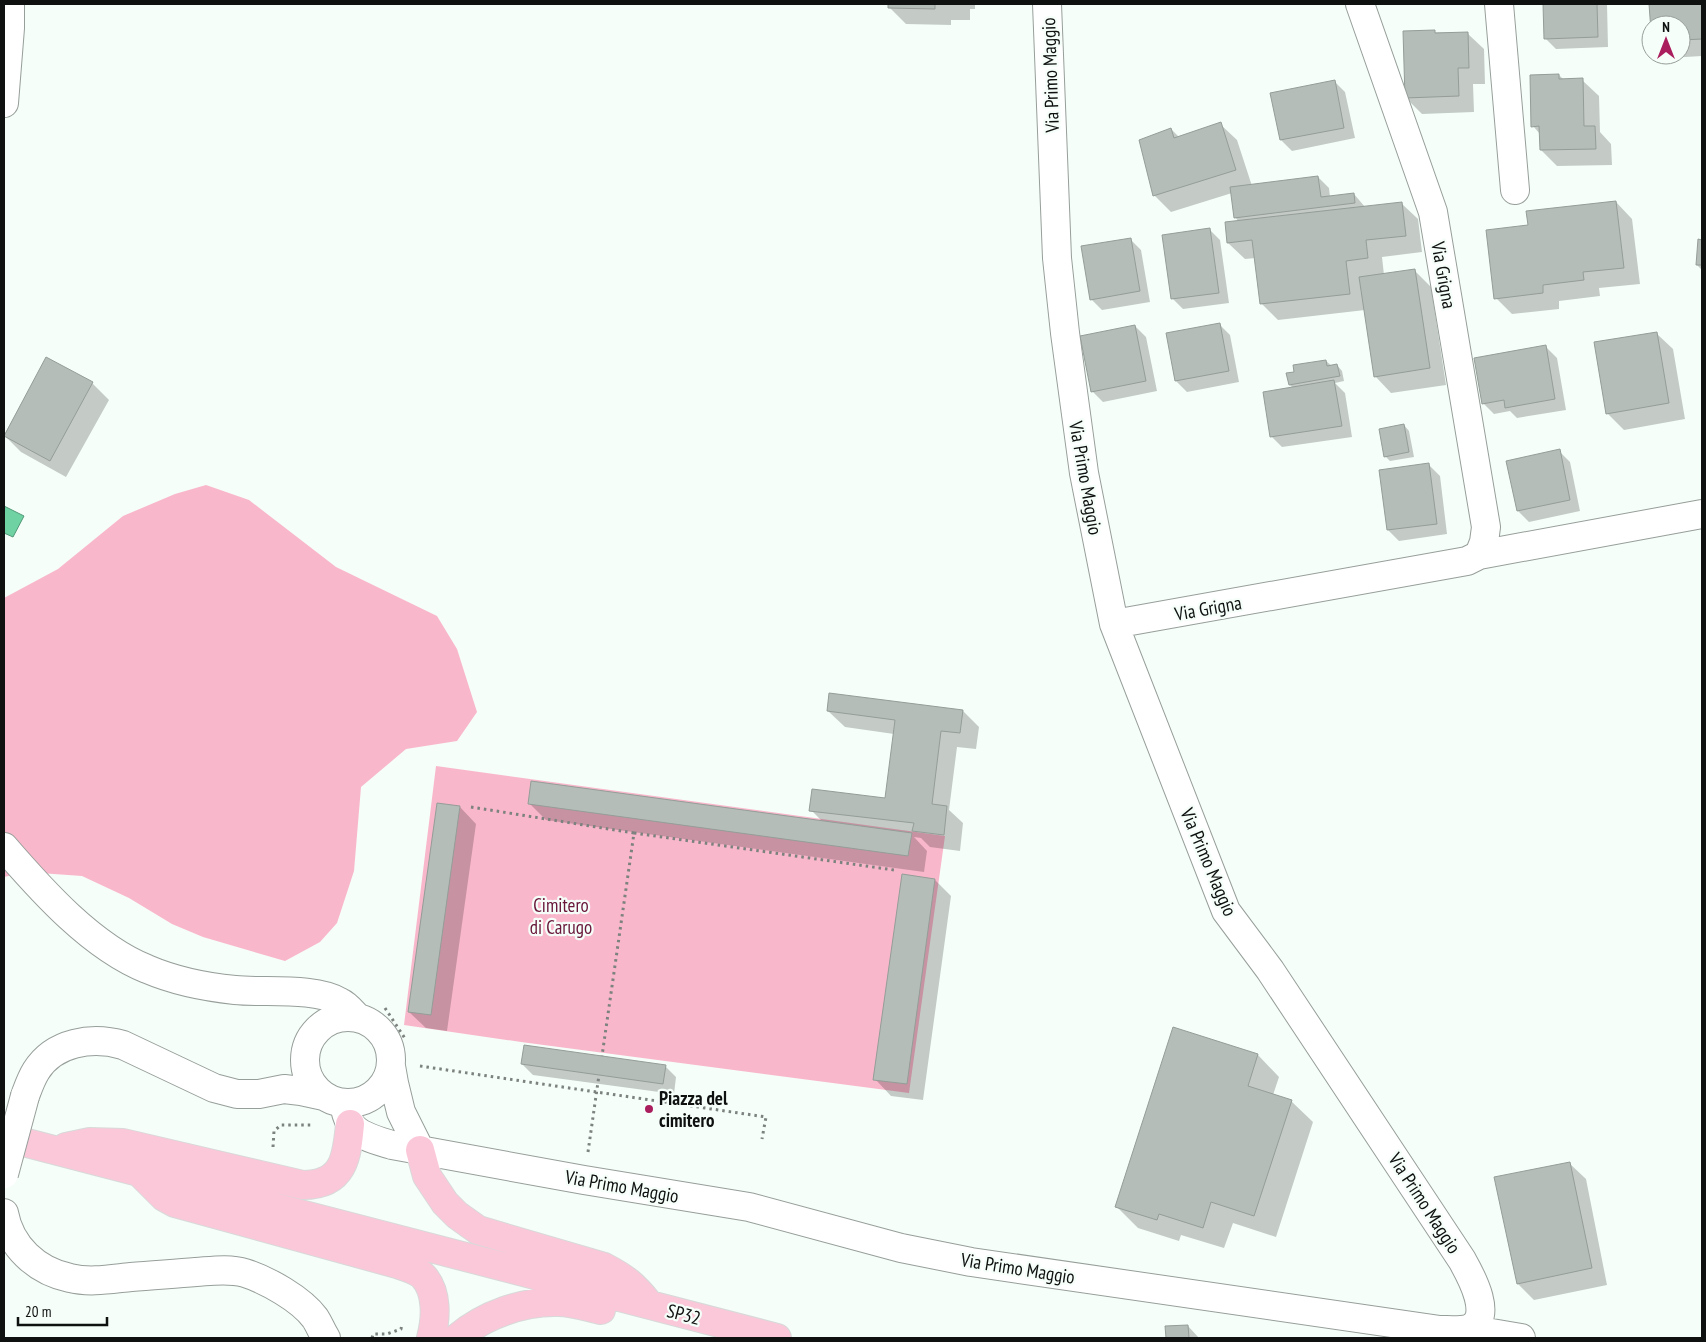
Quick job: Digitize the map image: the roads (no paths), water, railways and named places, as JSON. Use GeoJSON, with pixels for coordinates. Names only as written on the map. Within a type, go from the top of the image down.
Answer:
{"type":"FeatureCollection","features":[{"type":"Feature","properties":{"kind":"main road"},"geometry":{"type":"LineString","coordinates":[[55,1150],[73,1144],[90,1142],[124,1143],[303,1185],[314,1185],[325,1181],[342,1167],[348,1143],[339,1108]]}},
{"type":"Feature","properties":{"kind":"main road","name":"SP32"},"geometry":{"type":"LineString","coordinates":[[4,1137],[777,1338]]}},
{"type":"Feature","properties":{"kind":"main road"},"geometry":{"type":"LineString","coordinates":[[420,1150],[427,1176],[445,1204],[478,1230],[604,1267],[618,1274],[635,1287],[655,1306]]}},
{"type":"Feature","properties":{"kind":"main road"},"geometry":{"type":"LineString","coordinates":[[138,1172],[174,1204],[397,1264],[422,1275],[432,1294],[435,1319],[431,1338]]}},
{"type":"Feature","properties":{"kind":"main road"},"geometry":{"type":"LineString","coordinates":[[457,1338],[487,1318],[505,1311],[542,1303],[570,1303],[612,1311],[655,1306]]}},
{"type":"Feature","properties":{"kind":"street"},"geometry":{"type":"LineString","coordinates":[[4,103],[10,4]]}},
{"type":"Feature","properties":{"kind":"street","name":"Via Primo Maggio"},"geometry":{"type":"LineString","coordinates":[[339,1108],[359,1132],[375,1140],[392,1145],[584,1180],[749,1207],[900,1248],[971,1262],[1440,1330],[1468,1328],[1479,1319],[1481,1307],[1472,1276],[1270,970],[1226,912],[1114,624],[1084,473],[1065,333],[1057,258],[1047,4]]}},
{"type":"Feature","properties":{"kind":"street","name":"Via Grigna"},"geometry":{"type":"LineString","coordinates":[[1360,4],[1433,212],[1486,528],[1484,542],[1478,555]]}},
{"type":"Feature","properties":{"kind":"street"},"geometry":{"type":"LineString","coordinates":[[1499,4],[1515,190]]}},
{"type":"Feature","properties":{"kind":"street","name":"Via Grigna"},"geometry":{"type":"LineString","coordinates":[[1114,624],[1467,562],[1478,555],[1702,514]]}},
{"type":"Feature","properties":{"kind":"street"},"geometry":{"type":"LineString","coordinates":[[4,847],[26,872],[84,930],[109,950],[145,969],[182,982],[233,990],[296,992],[326,997],[341,1002],[357,1017]]}},
{"type":"Feature","properties":{"kind":"street"},"geometry":{"type":"LineString","coordinates":[[264,992],[291,1005],[303,1019],[306,1029],[305,1057],[308,1078],[314,1088],[339,1108]]}},
{"type":"Feature","properties":{"kind":"street"},"geometry":{"type":"LineString","coordinates":[[284,1089],[294,1080],[305,1057],[311,1036],[320,1026],[344,1016],[357,1017],[369,1022],[387,1040],[391,1053],[394,1083],[402,1112],[420,1150]]}},
{"type":"Feature","properties":{"kind":"street"},"geometry":{"type":"LineString","coordinates":[[4,1174],[25,1096],[36,1072],[47,1058],[62,1047],[95,1041],[110,1041],[123,1045],[214,1088],[237,1094],[259,1094],[284,1089],[339,1108],[370,1098],[380,1090],[388,1079],[392,1066]]}},
{"type":"Feature","properties":{"kind":"street"},"geometry":{"type":"LineString","coordinates":[[4,1213],[13,1239],[30,1260],[56,1274],[71,1279],[102,1280],[221,1270],[244,1273],[271,1285],[296,1300],[314,1318],[326,1338]]}},
{"type":"Feature","properties":{"kind":"street"},"geometry":{"type":"LineString","coordinates":[[1468,1328],[1521,1338]]}},
{"type":"Feature","properties":{"kind":"place","name":"Piazza del cimitero"},"geometry":{"type":"Point","coordinates":[649,1109]}},
{"type":"Feature","properties":{"kind":"park label","name":"Cimitero di Carugo"},"geometry":{"type":"Point","coordinates":[561,916]}}]}
